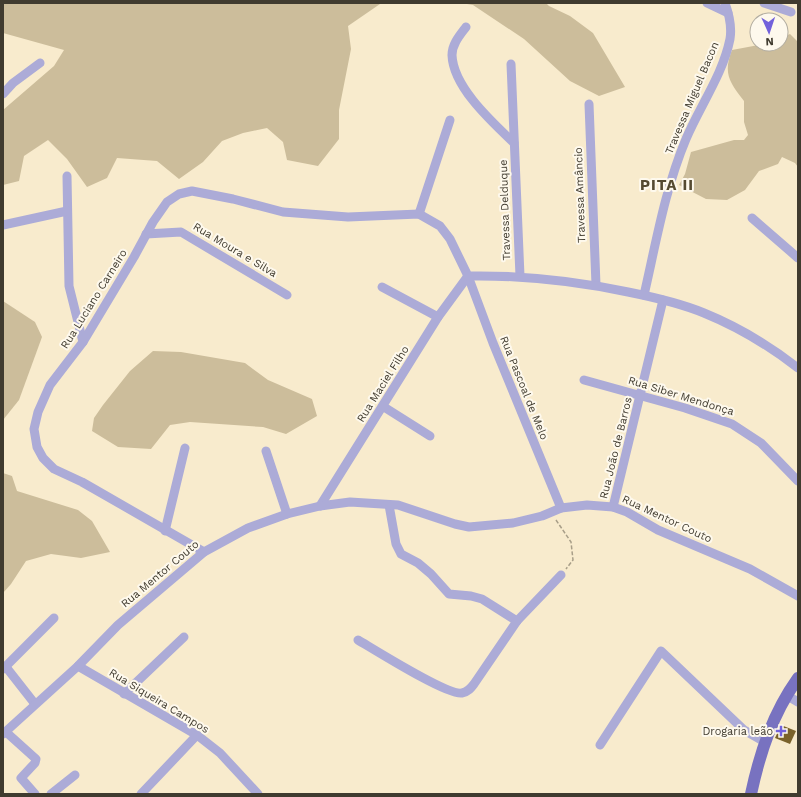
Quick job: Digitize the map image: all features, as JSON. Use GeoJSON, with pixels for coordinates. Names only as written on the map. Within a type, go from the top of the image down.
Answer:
{"type":"FeatureCollection","features":[{"type":"Feature","properties":{"kind":"main road"},"geometry":{"type":"LineString","coordinates":[[751,794],[765,742],[786,695],[798,678]]}},
{"type":"Feature","properties":{"kind":"street"},"geometry":{"type":"LineString","coordinates":[[707,3],[728,13]]}},
{"type":"Feature","properties":{"kind":"street","name":"Travessa Miguel Bacon"},"geometry":{"type":"LineString","coordinates":[[644,295],[670,185],[686,140],[722,62],[730,39],[731,26],[725,3]]}},
{"type":"Feature","properties":{"kind":"street"},"geometry":{"type":"LineString","coordinates":[[764,3],[791,12]]}},
{"type":"Feature","properties":{"kind":"street"},"geometry":{"type":"LineString","coordinates":[[466,28],[456,41],[452,54],[456,72],[463,87],[472,98],[493,123],[514,142]]}},
{"type":"Feature","properties":{"kind":"street"},"geometry":{"type":"LineString","coordinates":[[3,94],[13,83],[40,64]]}},
{"type":"Feature","properties":{"kind":"street","name":"Travessa Delduque"},"geometry":{"type":"LineString","coordinates":[[511,64],[520,276]]}},
{"type":"Feature","properties":{"kind":"street","name":"Travessa Amâncio"},"geometry":{"type":"LineString","coordinates":[[588,104],[596,285]]}},
{"type":"Feature","properties":{"kind":"street"},"geometry":{"type":"LineString","coordinates":[[419,214],[450,120]]}},
{"type":"Feature","properties":{"kind":"street"},"geometry":{"type":"LineString","coordinates":[[67,176],[68,286],[84,342]]}},
{"type":"Feature","properties":{"kind":"street","name":"Rua Luciano Carneiro"},"geometry":{"type":"LineString","coordinates":[[204,552],[82,482],[54,469],[43,458],[37,447],[34,429],[38,412],[50,385],[84,342],[146,234],[167,202],[179,194],[192,191],[233,199],[283,212],[348,217],[419,214]]}},
{"type":"Feature","properties":{"kind":"street"},"geometry":{"type":"LineString","coordinates":[[3,225],[67,211]]}},
{"type":"Feature","properties":{"kind":"street","name":"Rua Pascoal de Melo"},"geometry":{"type":"LineString","coordinates":[[419,214],[440,226],[444,230],[459,256],[493,344],[561,508]]}},
{"type":"Feature","properties":{"kind":"street"},"geometry":{"type":"LineString","coordinates":[[752,218],[798,258]]}},
{"type":"Feature","properties":{"kind":"street","name":"Rua Moura e Silva"},"geometry":{"type":"LineString","coordinates":[[146,234],[182,232],[286,294]]}},
{"type":"Feature","properties":{"kind":"street"},"geometry":{"type":"LineString","coordinates":[[468,276],[520,276],[596,285],[663,300],[705,313],[753,338],[798,368]]}},
{"type":"Feature","properties":{"kind":"street","name":"Rua Maciel Filho"},"geometry":{"type":"LineString","coordinates":[[320,506],[384,407],[438,317],[468,276]]}},
{"type":"Feature","properties":{"kind":"street"},"geometry":{"type":"LineString","coordinates":[[382,287],[438,317]]}},
{"type":"Feature","properties":{"kind":"street","name":"Rua João de Barros"},"geometry":{"type":"LineString","coordinates":[[614,507],[663,300]]}},
{"type":"Feature","properties":{"kind":"street","name":"Rua Siber Mendonça"},"geometry":{"type":"LineString","coordinates":[[584,380],[732,424],[761,443],[798,481]]}},
{"type":"Feature","properties":{"kind":"street"},"geometry":{"type":"LineString","coordinates":[[384,407],[430,436]]}},
{"type":"Feature","properties":{"kind":"street"},"geometry":{"type":"LineString","coordinates":[[165,531],[185,448]]}},
{"type":"Feature","properties":{"kind":"street"},"geometry":{"type":"LineString","coordinates":[[266,451],[287,514]]}},
{"type":"Feature","properties":{"kind":"street","name":"Rua Mentor Couto"},"geometry":{"type":"LineString","coordinates":[[4,733],[78,666],[118,625],[204,552],[248,528],[287,514],[320,506],[350,502],[398,505],[455,524],[469,526],[513,523],[542,516],[561,508],[587,505],[614,507],[627,512],[658,530],[750,569],[798,596]]}},
{"type":"Feature","properties":{"kind":"street"},"geometry":{"type":"LineString","coordinates":[[389,505],[396,544],[401,554],[418,563],[449,594],[471,596],[482,599],[517,621]]}},
{"type":"Feature","properties":{"kind":"street"},"geometry":{"type":"LineString","coordinates":[[358,640],[444,689],[462,694],[468,691],[474,684],[517,621],[561,575]]}},
{"type":"Feature","properties":{"kind":"street"},"geometry":{"type":"LineString","coordinates":[[35,704],[4,668],[54,618]]}},
{"type":"Feature","properties":{"kind":"street"},"geometry":{"type":"LineString","coordinates":[[124,694],[184,637]]}},
{"type":"Feature","properties":{"kind":"street"},"geometry":{"type":"LineString","coordinates":[[600,745],[661,651],[744,730],[765,742]]}},
{"type":"Feature","properties":{"kind":"street","name":"Rua Siqueira Campos"},"geometry":{"type":"LineString","coordinates":[[78,666],[197,735],[220,753],[258,794]]}},
{"type":"Feature","properties":{"kind":"street"},"geometry":{"type":"LineString","coordinates":[[786,695],[798,702]]}},
{"type":"Feature","properties":{"kind":"street"},"geometry":{"type":"LineString","coordinates":[[4,733],[36,758],[35,762],[21,778],[35,794]]}},
{"type":"Feature","properties":{"kind":"street"},"geometry":{"type":"LineString","coordinates":[[141,794],[197,735]]}},
{"type":"Feature","properties":{"kind":"street"},"geometry":{"type":"LineString","coordinates":[[50,794],[75,775]]}},
{"type":"Feature","properties":{"kind":"path"},"geometry":{"type":"LineString","coordinates":[[542,516],[554,519],[571,542],[573,560],[561,575]]}},
{"type":"Feature","properties":{"kind":"shaded area"},"geometry":{"type":"Polygon","coordinates":[[[3,3],[405,3],[380,4],[348,26],[351,49],[339,110],[339,139],[318,166],[287,160],[283,142],[267,128],[243,133],[222,141],[203,162],[179,179],[157,161],[117,158],[107,178],[87,187],[67,159],[48,140],[24,156],[19,181],[3,185],[3,110],[54,66],[64,50],[3,33],[3,3]]]}},
{"type":"Feature","properties":{"kind":"shaded area"},"geometry":{"type":"Polygon","coordinates":[[[461,3],[546,3],[549,6],[570,16],[593,33],[625,87],[599,96],[570,81],[524,39],[473,5],[461,3]]]}},
{"type":"Feature","properties":{"kind":"shaded area"},"geometry":{"type":"Polygon","coordinates":[[[789,34],[798,42],[798,167],[795,163],[782,157],[778,164],[759,171],[745,190],[727,200],[706,199],[679,185],[685,174],[691,152],[734,140],[744,140],[748,135],[744,122],[744,101],[731,83],[729,77],[728,65],[732,50],[749,47],[749,52],[789,52],[789,34]]]}},
{"type":"Feature","properties":{"kind":"shaded area"},"geometry":{"type":"Polygon","coordinates":[[[3,301],[35,322],[42,337],[19,400],[3,420],[3,301]]]}},
{"type":"Feature","properties":{"kind":"shaded area"},"geometry":{"type":"Polygon","coordinates":[[[153,351],[181,352],[245,363],[268,380],[312,399],[317,416],[286,434],[263,427],[190,422],[170,425],[151,449],[118,447],[92,431],[94,418],[130,371],[153,351]]]}},
{"type":"Feature","properties":{"kind":"shaded area"},"geometry":{"type":"Polygon","coordinates":[[[3,473],[12,476],[17,491],[78,510],[92,521],[110,552],[81,558],[51,554],[26,561],[11,584],[3,593],[3,473]]]}},
{"type":"Feature","properties":{"kind":"building"},"geometry":{"type":"Polygon","coordinates":[[[781,725],[796,731],[790,744],[775,738],[781,725]]]}},
{"type":"Feature","properties":{"kind":"place","name":"Drogaria leão"},"geometry":{"type":"Point","coordinates":[781,731]}},
{"type":"Feature","properties":{"kind":"district","name":"PITA II"},"geometry":{"type":"Point","coordinates":[667,185]}}]}
